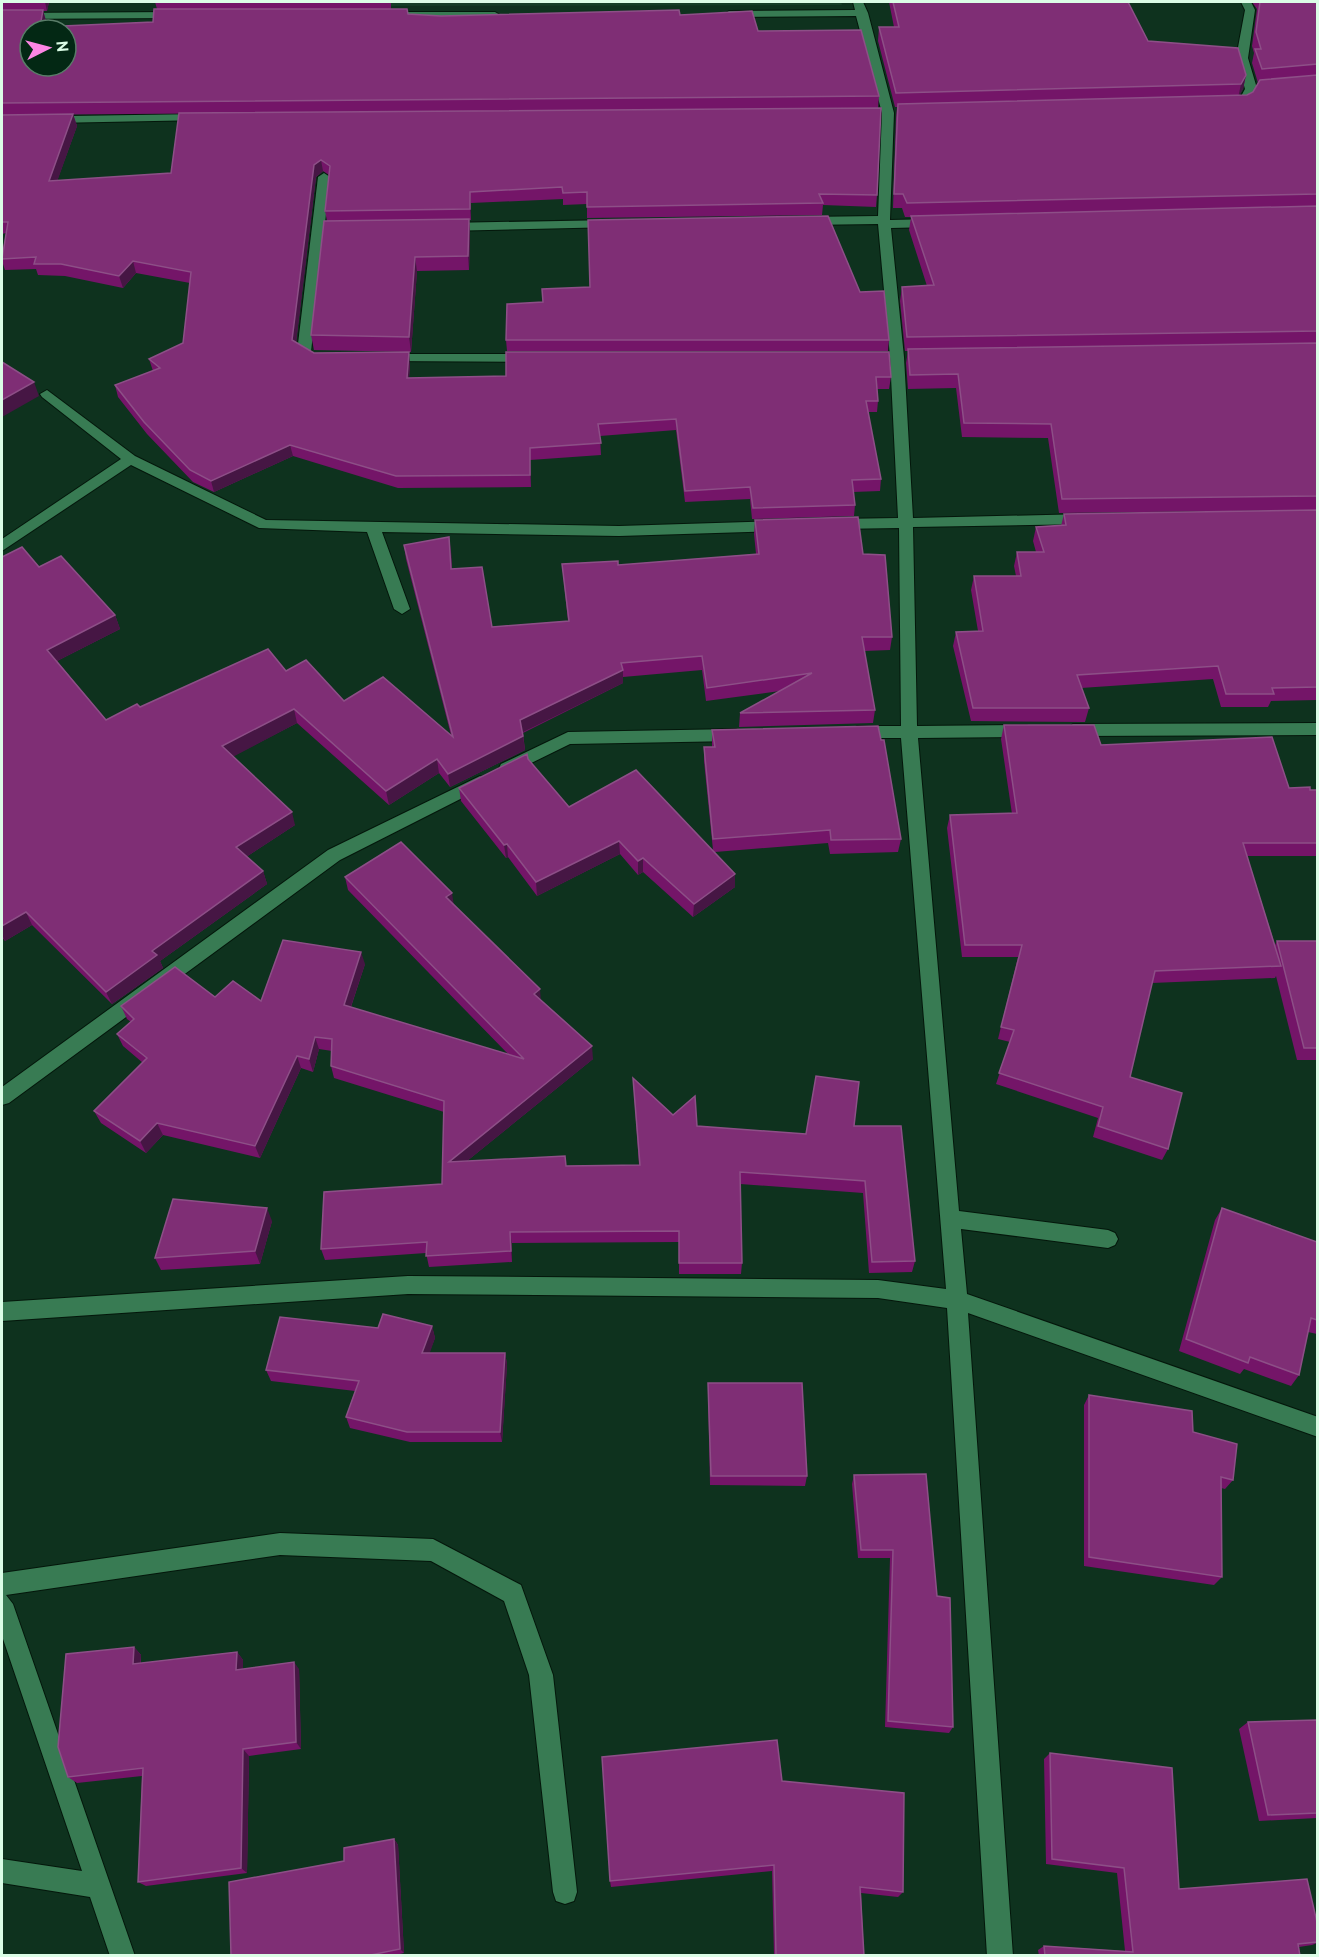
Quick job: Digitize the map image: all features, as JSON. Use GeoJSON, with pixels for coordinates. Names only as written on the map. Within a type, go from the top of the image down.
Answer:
{"type":"FeatureCollection","features":[{"type":"Feature","properties":{"kind":"street"},"geometry":{"type":"LineString","coordinates":[[1219,104],[1243,103],[1251,89],[1242,58],[1250,10],[1246,2]]}},
{"type":"Feature","properties":{"kind":"street"},"geometry":{"type":"LineString","coordinates":[[713,14],[860,7],[888,113],[885,222],[897,357],[906,522],[909,732],[957,1300],[1000,1956]]}},
{"type":"Feature","properties":{"kind":"street"},"geometry":{"type":"LineString","coordinates":[[2,16],[187,15]]}},
{"type":"Feature","properties":{"kind":"street"},"geometry":{"type":"LineString","coordinates":[[387,15],[504,15]]}},
{"type":"Feature","properties":{"kind":"street"},"geometry":{"type":"LineString","coordinates":[[1251,89],[1317,83]]}},
{"type":"Feature","properties":{"kind":"street"},"geometry":{"type":"LineString","coordinates":[[2,121],[212,118]]}},
{"type":"Feature","properties":{"kind":"street"},"geometry":{"type":"LineString","coordinates":[[310,355],[325,229],[324,177]]}},
{"type":"Feature","properties":{"kind":"street"},"geometry":{"type":"LineString","coordinates":[[790,221],[943,223]]}},
{"type":"Feature","properties":{"kind":"street"},"geometry":{"type":"LineString","coordinates":[[437,227],[625,224]]}},
{"type":"Feature","properties":{"kind":"street"},"geometry":{"type":"LineString","coordinates":[[375,358],[542,358]]}},
{"type":"Feature","properties":{"kind":"street"},"geometry":{"type":"LineString","coordinates":[[47,394],[130,459],[264,525],[619,531],[798,525]]}},
{"type":"Feature","properties":{"kind":"street"},"geometry":{"type":"LineString","coordinates":[[2,546],[130,459]]}},
{"type":"Feature","properties":{"kind":"street"},"geometry":{"type":"LineString","coordinates":[[822,525],[1107,519]]}},
{"type":"Feature","properties":{"kind":"street"},"geometry":{"type":"LineString","coordinates":[[373,527],[402,609]]}},
{"type":"Feature","properties":{"kind":"street"},"geometry":{"type":"LineString","coordinates":[[838,733],[1317,729]]}},
{"type":"Feature","properties":{"kind":"street"},"geometry":{"type":"LineString","coordinates":[[2,1096],[334,855],[568,738],[756,734]]}},
{"type":"Feature","properties":{"kind":"street"},"geometry":{"type":"LineString","coordinates":[[949,1219],[1108,1239]]}},
{"type":"Feature","properties":{"kind":"street"},"geometry":{"type":"LineString","coordinates":[[2,1312],[408,1285],[878,1289],[957,1300],[1317,1426]]}},
{"type":"Feature","properties":{"kind":"street"},"geometry":{"type":"LineString","coordinates":[[2,1584],[280,1544],[433,1550],[513,1593],[541,1675],[565,1892]]}},
{"type":"Feature","properties":{"kind":"street"},"geometry":{"type":"LineString","coordinates":[[2,1604],[123,1956]]}},
{"type":"Feature","properties":{"kind":"street"},"geometry":{"type":"LineString","coordinates":[[2,1871],[99,1886]]}},
{"type":"Feature","properties":{"kind":"shaded area"},"geometry":{"type":"Polygon","coordinates":[[[322,2],[841,2],[842,5],[323,6],[322,2]]]}},
{"type":"Feature","properties":{"kind":"building"},"geometry":{"type":"Polygon","coordinates":[[[893,2],[1128,2],[1148,41],[1238,48],[1246,75],[1241,84],[896,93],[879,27],[899,27],[893,2]]]}},
{"type":"Feature","properties":{"kind":"building"},"geometry":{"type":"Polygon","coordinates":[[[1260,2],[1317,2],[1317,64],[1262,69],[1255,49],[1261,49],[1256,32],[1260,2]]]}},
{"type":"Feature","properties":{"kind":"building"},"geometry":{"type":"Polygon","coordinates":[[[154,9],[407,9],[408,14],[441,16],[679,10],[680,15],[752,11],[758,31],[861,30],[879,96],[2,103],[2,10],[43,10],[42,18],[18,18],[18,78],[78,78],[78,25],[153,22],[154,9]]]}},
{"type":"Feature","properties":{"kind":"building"},"geometry":{"type":"Polygon","coordinates":[[[1317,75],[1317,194],[907,203],[903,194],[894,194],[898,104],[1247,95],[1253,92],[1260,80],[1317,75]]]}},
{"type":"Feature","properties":{"kind":"building"},"geometry":{"type":"Polygon","coordinates":[[[881,108],[877,195],[819,194],[823,203],[587,207],[587,192],[563,193],[562,187],[470,192],[470,209],[325,211],[330,166],[321,160],[314,165],[292,340],[314,353],[409,352],[407,378],[506,376],[506,352],[889,352],[891,377],[876,377],[878,401],[866,401],[881,479],[852,480],[855,505],[753,508],[750,487],[685,491],[676,419],[598,424],[601,443],[530,448],[530,475],[396,476],[290,445],[211,481],[190,470],[144,422],[115,385],[160,368],[149,359],[183,343],[191,272],[133,261],[119,276],[61,264],[34,264],[36,257],[2,259],[8,222],[2,222],[2,115],[73,114],[49,181],[171,173],[179,113],[881,108]]]}},
{"type":"Feature","properties":{"kind":"building"},"geometry":{"type":"Polygon","coordinates":[[[1317,206],[1317,331],[907,337],[902,287],[934,285],[911,216],[1317,206]]]}},
{"type":"Feature","properties":{"kind":"building"},"geometry":{"type":"Polygon","coordinates":[[[828,216],[860,292],[884,291],[889,340],[506,340],[507,304],[543,302],[542,289],[590,287],[588,220],[828,216]]]}},
{"type":"Feature","properties":{"kind":"building"},"geometry":{"type":"Polygon","coordinates":[[[469,219],[468,256],[415,257],[409,337],[311,335],[324,221],[469,219]]]}},
{"type":"Feature","properties":{"kind":"building"},"geometry":{"type":"Polygon","coordinates":[[[1317,343],[1317,496],[1062,499],[1051,424],[964,423],[958,374],[910,375],[908,349],[1317,343]]]}},
{"type":"Feature","properties":{"kind":"building"},"geometry":{"type":"Polygon","coordinates":[[[2,362],[34,382],[2,400],[2,362]]]}},
{"type":"Feature","properties":{"kind":"building"},"geometry":{"type":"Polygon","coordinates":[[[1317,510],[1317,687],[1272,688],[1274,694],[1226,694],[1218,666],[1077,675],[1089,708],[973,708],[956,632],[983,631],[974,576],[1021,576],[1017,552],[1044,552],[1036,527],[1066,525],[1064,514],[1317,510]]]}},
{"type":"Feature","properties":{"kind":"building"},"geometry":{"type":"Polygon","coordinates":[[[858,517],[863,554],[885,555],[892,637],[862,637],[875,710],[740,713],[812,673],[707,688],[702,656],[621,663],[623,670],[520,720],[523,736],[448,774],[437,759],[386,791],[294,709],[222,746],[292,812],[236,847],[263,871],[152,951],[157,955],[106,992],[26,912],[2,926],[2,557],[22,547],[39,567],[61,556],[115,615],[47,650],[106,720],[137,704],[140,707],[268,649],[286,671],[306,660],[344,701],[383,677],[453,737],[404,545],[449,537],[451,569],[482,567],[492,627],[569,621],[562,564],[618,561],[618,565],[759,554],[755,520],[858,517]]]}},
{"type":"Feature","properties":{"kind":"building"},"geometry":{"type":"Polygon","coordinates":[[[1004,725],[1094,725],[1101,745],[1272,737],[1289,788],[1310,787],[1310,790],[1317,790],[1317,843],[1243,843],[1281,966],[1155,971],[1130,1077],[1182,1093],[1168,1149],[1098,1126],[1103,1107],[999,1073],[1014,1030],[1001,1027],[1022,945],[965,945],[950,815],[1017,813],[1004,725]]]}},
{"type":"Feature","properties":{"kind":"building"},"geometry":{"type":"Polygon","coordinates":[[[878,726],[881,740],[884,740],[901,839],[831,840],[830,830],[713,839],[704,747],[715,747],[712,730],[878,726]]]}},
{"type":"Feature","properties":{"kind":"building"},"geometry":{"type":"Polygon","coordinates":[[[527,754],[528,759],[569,807],[636,770],[735,874],[694,904],[643,858],[638,861],[619,841],[536,882],[459,788],[527,754]]]}},
{"type":"Feature","properties":{"kind":"building"},"geometry":{"type":"Polygon","coordinates":[[[401,842],[452,893],[446,897],[540,989],[534,994],[592,1046],[449,1162],[565,1156],[566,1166],[640,1165],[633,1078],[673,1115],[695,1096],[697,1126],[806,1134],[816,1076],[859,1082],[854,1126],[901,1126],[915,1261],[872,1262],[865,1181],[740,1172],[742,1263],[679,1263],[679,1231],[510,1232],[511,1251],[426,1256],[427,1242],[321,1249],[324,1192],[442,1184],[444,1101],[331,1066],[332,1039],[315,1037],[309,1059],[297,1056],[255,1146],[157,1123],[140,1141],[94,1111],[147,1058],[117,1034],[134,1019],[121,1006],[175,967],[215,997],[233,981],[261,1001],[283,940],[361,952],[344,1005],[524,1059],[345,877],[401,842]]]}},
{"type":"Feature","properties":{"kind":"building"},"geometry":{"type":"Polygon","coordinates":[[[1277,941],[1317,941],[1317,1048],[1304,1048],[1277,941]]]}},
{"type":"Feature","properties":{"kind":"building"},"geometry":{"type":"Polygon","coordinates":[[[173,1199],[267,1208],[255,1251],[155,1258],[173,1199]]]}},
{"type":"Feature","properties":{"kind":"building"},"geometry":{"type":"Polygon","coordinates":[[[1222,1208],[1317,1242],[1317,1320],[1311,1318],[1299,1375],[1250,1357],[1248,1363],[1186,1339],[1222,1208]]]}},
{"type":"Feature","properties":{"kind":"building"},"geometry":{"type":"Polygon","coordinates":[[[383,1314],[432,1326],[422,1353],[505,1353],[500,1432],[407,1432],[346,1417],[359,1381],[266,1370],[280,1317],[378,1328],[383,1314]]]}},
{"type":"Feature","properties":{"kind":"building"},"geometry":{"type":"Polygon","coordinates":[[[708,1383],[802,1383],[807,1476],[711,1476],[708,1383]]]}},
{"type":"Feature","properties":{"kind":"building"},"geometry":{"type":"Polygon","coordinates":[[[1089,1395],[1192,1411],[1193,1432],[1237,1444],[1233,1480],[1221,1477],[1222,1577],[1089,1557],[1089,1395]]]}},
{"type":"Feature","properties":{"kind":"building"},"geometry":{"type":"Polygon","coordinates":[[[926,1474],[937,1596],[950,1598],[953,1727],[888,1721],[893,1550],[861,1550],[854,1475],[926,1474]]]}},
{"type":"Feature","properties":{"kind":"building"},"geometry":{"type":"Polygon","coordinates":[[[134,1647],[133,1664],[237,1652],[236,1670],[294,1662],[296,1742],[243,1749],[241,1868],[138,1882],[143,1768],[68,1777],[58,1747],[66,1654],[134,1647]]]}},
{"type":"Feature","properties":{"kind":"building"},"geometry":{"type":"Polygon","coordinates":[[[1317,1720],[1317,1813],[1268,1815],[1248,1722],[1317,1720]]]}},
{"type":"Feature","properties":{"kind":"building"},"geometry":{"type":"Polygon","coordinates":[[[777,1740],[782,1781],[904,1793],[903,1892],[860,1887],[864,1956],[776,1956],[774,1865],[610,1881],[602,1757],[777,1740]]]}},
{"type":"Feature","properties":{"kind":"building"},"geometry":{"type":"Polygon","coordinates":[[[1050,1753],[1172,1768],[1179,1889],[1307,1879],[1317,1922],[1317,1942],[1298,1944],[1300,1956],[1045,1956],[1044,1946],[1133,1952],[1124,1868],[1052,1859],[1050,1753]]]}},
{"type":"Feature","properties":{"kind":"building"},"geometry":{"type":"Polygon","coordinates":[[[394,1839],[400,1949],[366,1956],[231,1956],[229,1882],[344,1861],[344,1848],[394,1839]]]}}]}
